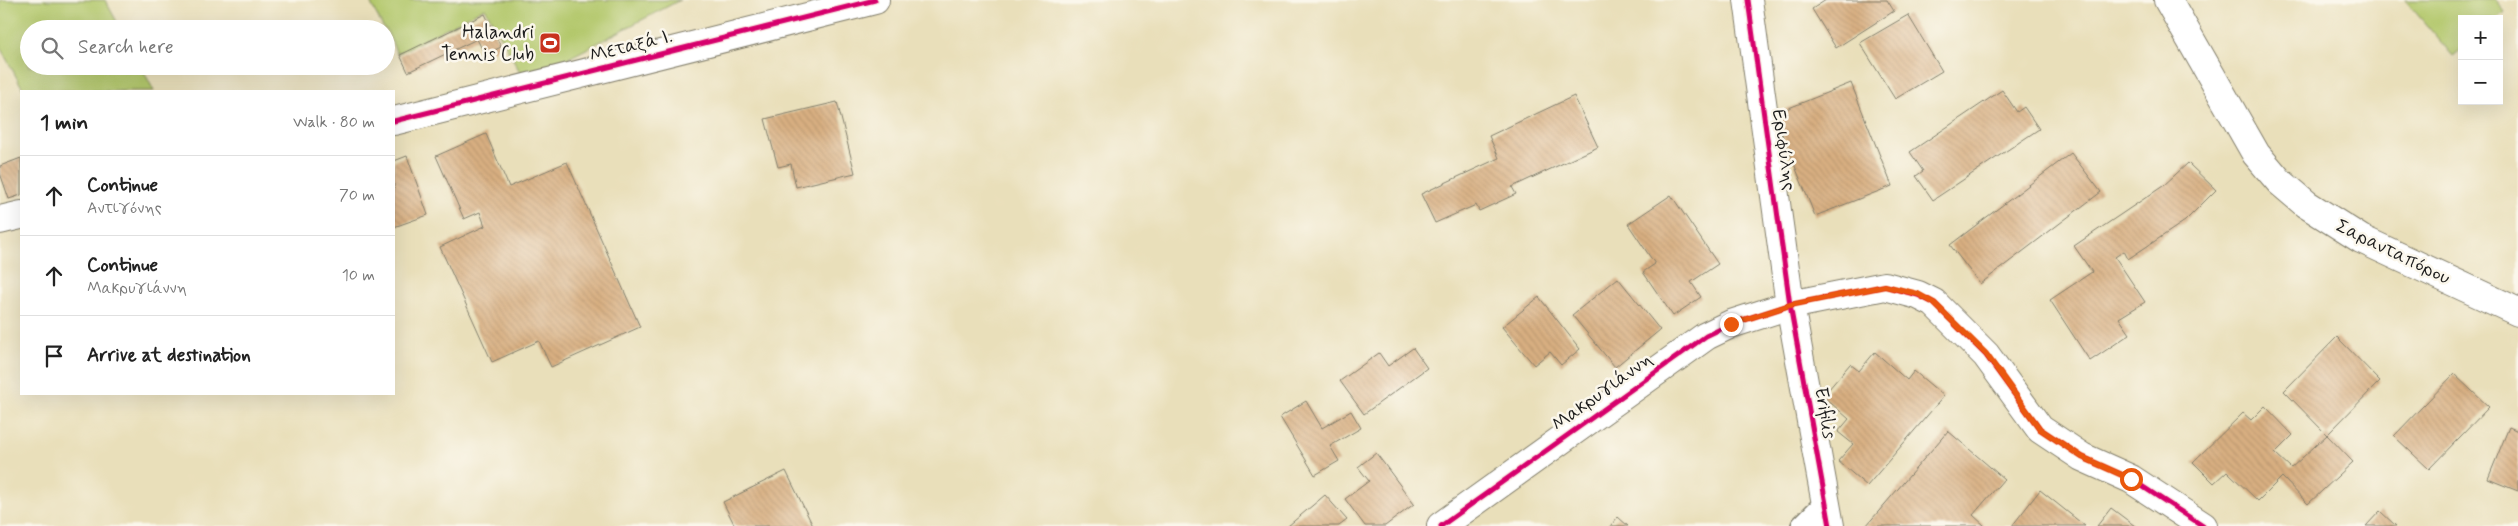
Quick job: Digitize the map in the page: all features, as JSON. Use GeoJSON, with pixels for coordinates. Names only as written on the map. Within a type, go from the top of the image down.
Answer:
{"type":"FeatureCollection","features":[{"type":"Feature","properties":{"kind":"street","name":"Μεταξά Ι."},"geometry":{"type":"LineString","coordinates":[[395,121],[875,0]]}},
{"type":"Feature","properties":{"kind":"street","name":"Εριφύλης"},"geometry":{"type":"LineString","coordinates":[[1748,0],[1790,305]]}},
{"type":"Feature","properties":{"kind":"street","name":"Σαρανταπόρου"},"geometry":{"type":"LineString","coordinates":[[2168,0],[2256,154],[2279,181],[2306,204],[2361,239],[2518,312]]}},
{"type":"Feature","properties":{"kind":"street"},"geometry":{"type":"LineString","coordinates":[[0,220],[20,214]]}},
{"type":"Feature","properties":{"kind":"street","name":"Μακρυγιάννη"},"geometry":{"type":"LineString","coordinates":[[1442,526],[1706,336],[1731,324],[1790,305],[1885,286],[1918,294],[1934,303],[1986,354],[2040,429],[2082,457],[2131,479],[2203,526]]}},
{"type":"Feature","properties":{"kind":"street","name":"Erifilis"},"geometry":{"type":"LineString","coordinates":[[1790,305],[1828,514]]}},
{"type":"Feature","properties":{"kind":"lane"},"geometry":{"type":"LineString","coordinates":[[1802,526],[1828,514]]}},
{"type":"Feature","properties":{"kind":"green space"},"geometry":{"type":"Polygon","coordinates":[[[0,0],[105,0],[116,20],[20,20],[20,75],[146,75],[153,90],[23,90],[0,47],[0,0]]]}},
{"type":"Feature","properties":{"kind":"green space","name":"Halandri Tennis Club"},"geometry":{"type":"Polygon","coordinates":[[[369,0],[680,0],[525,81],[485,8],[397,54],[395,49],[395,20],[379,20],[369,0]]]}},
{"type":"Feature","properties":{"kind":"green space"},"geometry":{"type":"Polygon","coordinates":[[[2405,0],[2496,0],[2505,11],[2501,15],[2458,15],[2458,52],[2453,56],[2405,0]]]}},
{"type":"Feature","properties":{"kind":"building"},"geometry":{"type":"Polygon","coordinates":[[[1826,0],[1887,0],[1894,11],[1836,48],[1812,9],[1826,0]]]}},
{"type":"Feature","properties":{"kind":"building"},"geometry":{"type":"Polygon","coordinates":[[[485,14],[501,47],[485,55],[477,39],[408,72],[400,55],[485,14]]]}},
{"type":"Feature","properties":{"kind":"building"},"geometry":{"type":"Polygon","coordinates":[[[1908,15],[1942,71],[1895,99],[1860,43],[1908,15]]]}},
{"type":"Feature","properties":{"kind":"building"},"geometry":{"type":"Polygon","coordinates":[[[1851,83],[1892,186],[1815,216],[1774,114],[1851,83]]]}},
{"type":"Feature","properties":{"kind":"building"},"geometry":{"type":"Polygon","coordinates":[[[2002,90],[2017,112],[2024,107],[2039,129],[1933,200],[1916,176],[1923,171],[1910,152],[2002,90]]]}},
{"type":"Feature","properties":{"kind":"building"},"geometry":{"type":"Polygon","coordinates":[[[1574,96],[1598,147],[1512,187],[1516,194],[1479,211],[1476,205],[1435,223],[1421,194],[1499,158],[1489,136],[1574,96]]]}},
{"type":"Feature","properties":{"kind":"building"},"geometry":{"type":"Polygon","coordinates":[[[837,102],[855,173],[796,187],[791,164],[778,167],[765,119],[837,102]]]}},
{"type":"Feature","properties":{"kind":"building"},"geometry":{"type":"Polygon","coordinates":[[[486,134],[509,187],[567,162],[640,327],[551,367],[539,341],[492,362],[440,247],[485,226],[480,212],[464,219],[436,156],[486,134]]]}},
{"type":"Feature","properties":{"kind":"building"},"geometry":{"type":"Polygon","coordinates":[[[2071,153],[2101,192],[1980,284],[1950,245],[2071,153]]]}},
{"type":"Feature","properties":{"kind":"building"},"geometry":{"type":"Polygon","coordinates":[[[407,156],[428,215],[395,227],[395,161],[407,156]]]}},
{"type":"Feature","properties":{"kind":"building"},"geometry":{"type":"Polygon","coordinates":[[[20,158],[20,195],[9,199],[0,173],[0,166],[20,158]]]}},
{"type":"Feature","properties":{"kind":"building"},"geometry":{"type":"Polygon","coordinates":[[[2188,163],[2216,190],[2185,221],[2128,259],[2124,251],[2115,257],[2145,302],[2119,318],[2130,334],[2090,361],[2050,300],[2092,272],[2074,246],[2163,186],[2188,163]]]}},
{"type":"Feature","properties":{"kind":"building"},"geometry":{"type":"Polygon","coordinates":[[[1671,195],[1718,264],[1691,282],[1701,297],[1673,316],[1643,272],[1655,264],[1628,224],[1671,195]]]}},
{"type":"Feature","properties":{"kind":"building"},"geometry":{"type":"Polygon","coordinates":[[[1618,278],[1660,330],[1615,367],[1572,315],[1618,278]]]}},
{"type":"Feature","properties":{"kind":"building"},"geometry":{"type":"Polygon","coordinates":[[[1539,297],[1580,349],[1561,365],[1550,352],[1534,365],[1502,327],[1539,297]]]}},
{"type":"Feature","properties":{"kind":"building"},"geometry":{"type":"Polygon","coordinates":[[[2337,337],[2380,381],[2327,435],[2284,391],[2337,337]]]}},
{"type":"Feature","properties":{"kind":"building"},"geometry":{"type":"Polygon","coordinates":[[[1413,348],[1427,368],[1364,414],[1340,381],[1379,353],[1388,366],[1413,348]]]}},
{"type":"Feature","properties":{"kind":"building"},"geometry":{"type":"Polygon","coordinates":[[[1875,352],[1907,380],[1914,371],[1944,396],[1867,486],[1838,461],[1853,444],[1838,432],[1849,419],[1823,396],[1850,364],[1859,371],[1875,352]]]}},
{"type":"Feature","properties":{"kind":"building"},"geometry":{"type":"Polygon","coordinates":[[[2454,374],[2489,407],[2429,469],[2394,436],[2454,374]]]}},
{"type":"Feature","properties":{"kind":"building"},"geometry":{"type":"Polygon","coordinates":[[[1306,401],[1322,428],[1351,411],[1361,428],[1330,446],[1339,461],[1315,475],[1280,417],[1306,401]]]}},
{"type":"Feature","properties":{"kind":"building"},"geometry":{"type":"Polygon","coordinates":[[[2265,406],[2293,435],[2275,453],[2291,468],[2327,435],[2353,462],[2308,504],[2282,477],[2258,501],[2227,471],[2214,483],[2193,462],[2243,413],[2251,420],[2265,406]]]}},
{"type":"Feature","properties":{"kind":"building"},"geometry":{"type":"Polygon","coordinates":[[[2509,427],[2518,431],[2518,491],[2488,479],[2509,427]]]}},
{"type":"Feature","properties":{"kind":"building"},"geometry":{"type":"Polygon","coordinates":[[[1948,431],[2004,479],[1973,515],[1985,526],[1866,526],[1948,431]]]}},
{"type":"Feature","properties":{"kind":"building"},"geometry":{"type":"Polygon","coordinates":[[[1376,453],[1414,504],[1385,526],[1365,526],[1345,499],[1369,481],[1358,467],[1376,453]]]}},
{"type":"Feature","properties":{"kind":"building"},"geometry":{"type":"Polygon","coordinates":[[[786,471],[813,526],[735,526],[723,502],[786,471]]]}},
{"type":"Feature","properties":{"kind":"building"},"geometry":{"type":"Polygon","coordinates":[[[2040,490],[2085,526],[2012,526],[2040,490]]]}},
{"type":"Feature","properties":{"kind":"building"},"geometry":{"type":"Polygon","coordinates":[[[1325,495],[1347,520],[1339,526],[1288,526],[1325,495]]]}},
{"type":"Feature","properties":{"kind":"building"},"geometry":{"type":"Polygon","coordinates":[[[2111,508],[2135,526],[2097,526],[2111,508]]]}},
{"type":"Feature","properties":{"kind":"building"},"geometry":{"type":"Polygon","coordinates":[[[2380,511],[2396,526],[2366,526],[2380,511]]]}},
{"type":"Feature","properties":{"kind":"building"},"geometry":{"type":"Polygon","coordinates":[[[1618,517],[1628,526],[1610,526],[1618,517]]]}},
{"type":"Feature","properties":{"kind":"cycle path"},"geometry":{"type":"LineString","coordinates":[[395,121],[875,0]]}},
{"type":"Feature","properties":{"kind":"cycle path"},"geometry":{"type":"LineString","coordinates":[[1748,0],[1790,305],[1830,526]]}},
{"type":"Feature","properties":{"kind":"cycle path"},"geometry":{"type":"LineString","coordinates":[[1441,526],[1706,336],[1731,324],[1790,305],[1885,286],[1918,295],[1934,303],[1986,355],[2040,429],[2082,457],[2131,479],[2203,526]]}},
{"type":"Feature","properties":{"kind":"place","name":"Halandri Tennis Club"},"geometry":{"type":"Point","coordinates":[550,43]}},
{"type":"Feature","properties":{"kind":"route"},"geometry":{"type":"LineString","coordinates":[[1731,324],[1790,305],[1885,286],[1918,294],[1934,303],[1986,354],[2010,390],[2040,429],[2082,457],[2131,479]]}}]}
